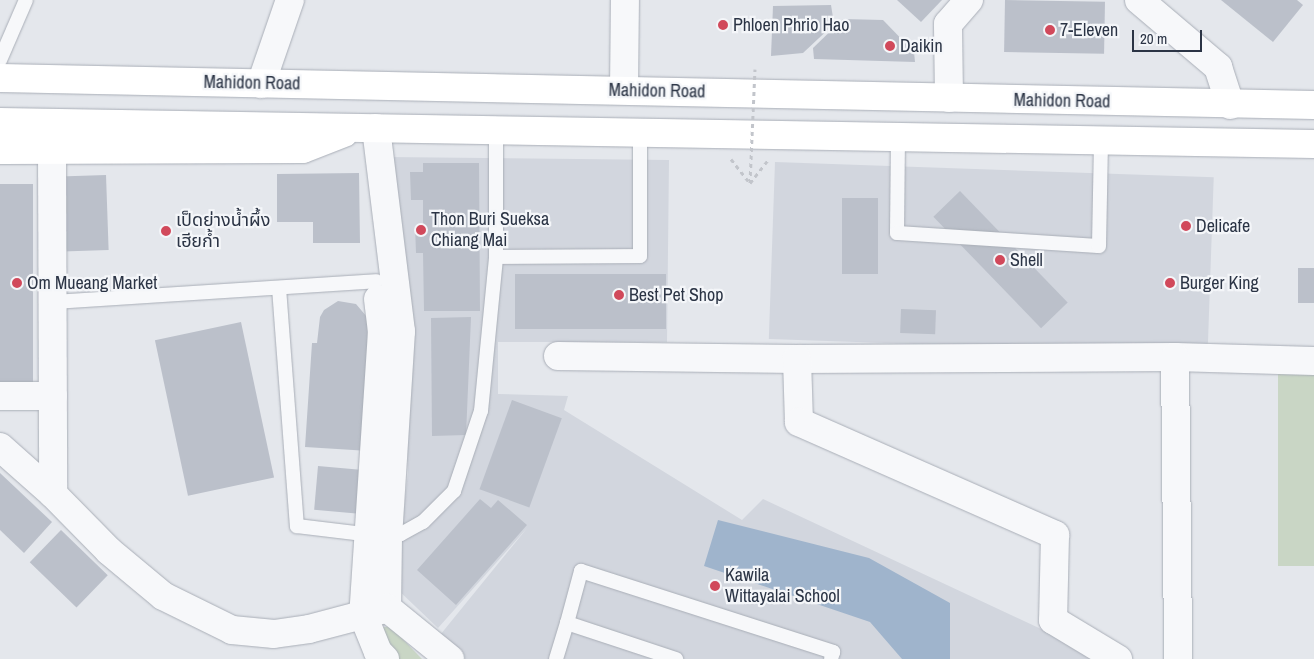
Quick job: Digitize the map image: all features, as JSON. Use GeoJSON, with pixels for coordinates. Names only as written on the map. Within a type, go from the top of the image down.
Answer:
{"type":"FeatureCollection","features":[{"type":"Feature","properties":{"kind":"main road"},"geometry":{"type":"LineString","coordinates":[[0,60],[260,84]]}},
{"type":"Feature","properties":{"kind":"main road","name":"Mahidon Road"},"geometry":{"type":"LineString","coordinates":[[0,78],[624,90],[1230,105],[1305,104]]}},
{"type":"Feature","properties":{"kind":"main road"},"geometry":{"type":"LineString","coordinates":[[0,122],[1314,144]]}},
{"type":"Feature","properties":{"kind":"main road"},"geometry":{"type":"LineString","coordinates":[[0,150],[303,149],[367,128]]}},
{"type":"Feature","properties":{"kind":"main road"},"geometry":{"type":"LineString","coordinates":[[1276,144],[1314,151]]}},
{"type":"Feature","properties":{"kind":"street"},"geometry":{"type":"LineString","coordinates":[[260,84],[290,0]]}},
{"type":"Feature","properties":{"kind":"street"},"geometry":{"type":"LineString","coordinates":[[624,90],[625,0]]}},
{"type":"Feature","properties":{"kind":"street"},"geometry":{"type":"LineString","coordinates":[[948,98],[948,24],[970,0]]}},
{"type":"Feature","properties":{"kind":"street"},"geometry":{"type":"LineString","coordinates":[[1139,0],[1218,67],[1230,105]]}},
{"type":"Feature","properties":{"kind":"street"},"geometry":{"type":"LineString","coordinates":[[367,128],[381,242],[401,331],[378,535]]}},
{"type":"Feature","properties":{"kind":"street"},"geometry":{"type":"LineString","coordinates":[[52,150],[53,494]]}},
{"type":"Feature","properties":{"kind":"street"},"geometry":{"type":"LineString","coordinates":[[381,242],[376,281],[382,332],[375,612],[378,652],[384,659]]}},
{"type":"Feature","properties":{"kind":"street"},"geometry":{"type":"LineString","coordinates":[[558,356],[797,359],[1175,357],[1314,361]]}},
{"type":"Feature","properties":{"kind":"street"},"geometry":{"type":"LineString","coordinates":[[1175,357],[1178,659]]}},
{"type":"Feature","properties":{"kind":"street"},"geometry":{"type":"LineString","coordinates":[[797,359],[799,422],[1055,535],[1053,620],[1118,659]]}},
{"type":"Feature","properties":{"kind":"street"},"geometry":{"type":"LineString","coordinates":[[0,396],[53,396]]}},
{"type":"Feature","properties":{"kind":"street"},"geometry":{"type":"LineString","coordinates":[[0,448],[53,494],[108,551],[163,596],[232,630],[274,634],[375,612],[450,659]]}},
{"type":"Feature","properties":{"kind":"lane"},"geometry":{"type":"LineString","coordinates":[[0,60],[26,0]]}},
{"type":"Feature","properties":{"kind":"lane"},"geometry":{"type":"LineString","coordinates":[[279,288],[296,526],[378,535],[401,534],[423,522],[454,492],[481,411],[496,257],[496,130]]}},
{"type":"Feature","properties":{"kind":"lane"},"geometry":{"type":"LineString","coordinates":[[496,257],[640,256],[640,133]]}},
{"type":"Feature","properties":{"kind":"lane"},"geometry":{"type":"LineString","coordinates":[[898,137],[897,233],[1098,246],[1101,141]]}},
{"type":"Feature","properties":{"kind":"lane"},"geometry":{"type":"LineString","coordinates":[[53,302],[376,281]]}},
{"type":"Feature","properties":{"kind":"lane"},"geometry":{"type":"LineString","coordinates":[[556,659],[581,571],[833,652],[831,659]]}},
{"type":"Feature","properties":{"kind":"lane"},"geometry":{"type":"LineString","coordinates":[[567,623],[676,659]]}},
{"type":"Feature","properties":{"kind":"path"},"geometry":{"type":"LineString","coordinates":[[750,183],[755,69]]}},
{"type":"Feature","properties":{"kind":"shaded area"},"geometry":{"type":"Polygon","coordinates":[[[387,157],[669,160],[667,342],[498,342],[498,394],[568,396],[564,410],[742,520],[763,499],[1105,659],[452,659],[436,640],[528,527],[438,628],[395,587],[408,473],[403,316],[387,157]]]}},
{"type":"Feature","properties":{"kind":"shaded area"},"geometry":{"type":"Polygon","coordinates":[[[775,162],[1214,177],[1208,354],[769,339],[775,162]]]}},
{"type":"Feature","properties":{"kind":"green space"},"geometry":{"type":"Polygon","coordinates":[[[1278,373],[1314,373],[1314,566],[1278,566],[1278,373]]]}},
{"type":"Feature","properties":{"kind":"green space"},"geometry":{"type":"Polygon","coordinates":[[[390,626],[422,659],[394,659],[375,629],[390,626]]]}},
{"type":"Feature","properties":{"kind":"water"},"geometry":{"type":"Polygon","coordinates":[[[718,520],[869,558],[950,603],[950,659],[902,659],[870,622],[704,566],[718,520]]]}},
{"type":"Feature","properties":{"kind":"building"},"geometry":{"type":"Polygon","coordinates":[[[897,0],[942,0],[921,22],[897,0]]]}},
{"type":"Feature","properties":{"kind":"building"},"geometry":{"type":"Polygon","coordinates":[[[1005,0],[1105,2],[1104,54],[1004,52],[1005,0]]]}},
{"type":"Feature","properties":{"kind":"building"},"geometry":{"type":"Polygon","coordinates":[[[1221,0],[1297,0],[1303,5],[1273,42],[1221,0]]]}},
{"type":"Feature","properties":{"kind":"building"},"geometry":{"type":"Polygon","coordinates":[[[831,5],[834,24],[803,53],[771,56],[773,6],[831,5]]]}},
{"type":"Feature","properties":{"kind":"building"},"geometry":{"type":"Polygon","coordinates":[[[843,19],[883,20],[914,52],[915,62],[814,59],[813,48],[843,19]]]}},
{"type":"Feature","properties":{"kind":"building"},"geometry":{"type":"Polygon","coordinates":[[[423,163],[479,163],[480,311],[424,311],[423,253],[416,253],[415,226],[423,226],[423,200],[411,200],[410,172],[423,172],[423,163]]]}},
{"type":"Feature","properties":{"kind":"building"},"geometry":{"type":"Polygon","coordinates":[[[359,173],[360,243],[313,243],[313,222],[277,222],[277,174],[359,173]]]}},
{"type":"Feature","properties":{"kind":"building"},"geometry":{"type":"Polygon","coordinates":[[[106,175],[109,250],[63,252],[60,177],[106,175]]]}},
{"type":"Feature","properties":{"kind":"building","name":"Om Mueang Market"},"geometry":{"type":"Polygon","coordinates":[[[0,184],[33,184],[33,382],[0,382],[0,184]]]}},
{"type":"Feature","properties":{"kind":"building","name":"Shell"},"geometry":{"type":"Polygon","coordinates":[[[960,191],[1068,302],[1041,328],[933,217],[960,191]]]}},
{"type":"Feature","properties":{"kind":"building"},"geometry":{"type":"Polygon","coordinates":[[[842,198],[878,198],[878,274],[842,274],[842,198]]]}},
{"type":"Feature","properties":{"kind":"building"},"geometry":{"type":"Polygon","coordinates":[[[1298,268],[1314,268],[1314,303],[1298,303],[1298,268]]]}},
{"type":"Feature","properties":{"kind":"building"},"geometry":{"type":"Polygon","coordinates":[[[515,274],[666,274],[666,329],[515,329],[515,274]]]}},
{"type":"Feature","properties":{"kind":"building"},"geometry":{"type":"Polygon","coordinates":[[[338,301],[356,304],[367,317],[369,451],[305,447],[312,343],[317,343],[320,317],[324,310],[338,301]]]}},
{"type":"Feature","properties":{"kind":"building"},"geometry":{"type":"Polygon","coordinates":[[[901,309],[936,310],[935,334],[900,333],[901,309]]]}},
{"type":"Feature","properties":{"kind":"building"},"geometry":{"type":"Polygon","coordinates":[[[471,317],[466,435],[432,436],[431,318],[471,317]]]}},
{"type":"Feature","properties":{"kind":"building"},"geometry":{"type":"Polygon","coordinates":[[[241,322],[274,478],[188,496],[155,340],[241,322]]]}},
{"type":"Feature","properties":{"kind":"building"},"geometry":{"type":"Polygon","coordinates":[[[512,400],[562,418],[529,507],[480,489],[512,400]]]}},
{"type":"Feature","properties":{"kind":"building"},"geometry":{"type":"Polygon","coordinates":[[[318,466],[363,470],[359,514],[314,510],[318,466]]]}},
{"type":"Feature","properties":{"kind":"building"},"geometry":{"type":"Polygon","coordinates":[[[0,473],[52,522],[24,553],[0,530],[0,473]]]}},
{"type":"Feature","properties":{"kind":"building"},"geometry":{"type":"Polygon","coordinates":[[[480,499],[491,508],[498,500],[527,525],[456,605],[417,570],[480,499]]]}},
{"type":"Feature","properties":{"kind":"building"},"geometry":{"type":"Polygon","coordinates":[[[61,530],[108,575],[76,608],[30,562],[61,530]]]}},
{"type":"Feature","properties":{"kind":"place","name":"Phloen Phrio Hao"},"geometry":{"type":"Point","coordinates":[723,25]}},
{"type":"Feature","properties":{"kind":"place","name":"7-Eleven"},"geometry":{"type":"Point","coordinates":[1050,30]}},
{"type":"Feature","properties":{"kind":"place","name":"Daikin"},"geometry":{"type":"Point","coordinates":[890,46]}},
{"type":"Feature","properties":{"kind":"place","name":"Delicafe"},"geometry":{"type":"Point","coordinates":[1186,226]}},
{"type":"Feature","properties":{"kind":"place","name":"Thon Buri Sueksa Chiang Mai"},"geometry":{"type":"Point","coordinates":[421,230]}},
{"type":"Feature","properties":{"kind":"place","name":"เป็ดย่างน้ำผึ้ง เฮียก้ำ"},"geometry":{"type":"Point","coordinates":[166,231]}},
{"type":"Feature","properties":{"kind":"place","name":"Shell"},"geometry":{"type":"Point","coordinates":[1000,260]}},
{"type":"Feature","properties":{"kind":"place","name":"Om Mueang Market"},"geometry":{"type":"Point","coordinates":[17,283]}},
{"type":"Feature","properties":{"kind":"place","name":"Burger King"},"geometry":{"type":"Point","coordinates":[1170,283]}},
{"type":"Feature","properties":{"kind":"place","name":"Best Pet Shop"},"geometry":{"type":"Point","coordinates":[619,295]}},
{"type":"Feature","properties":{"kind":"place","name":"Kawila Wittayalai School"},"geometry":{"type":"Point","coordinates":[715,586]}}]}
